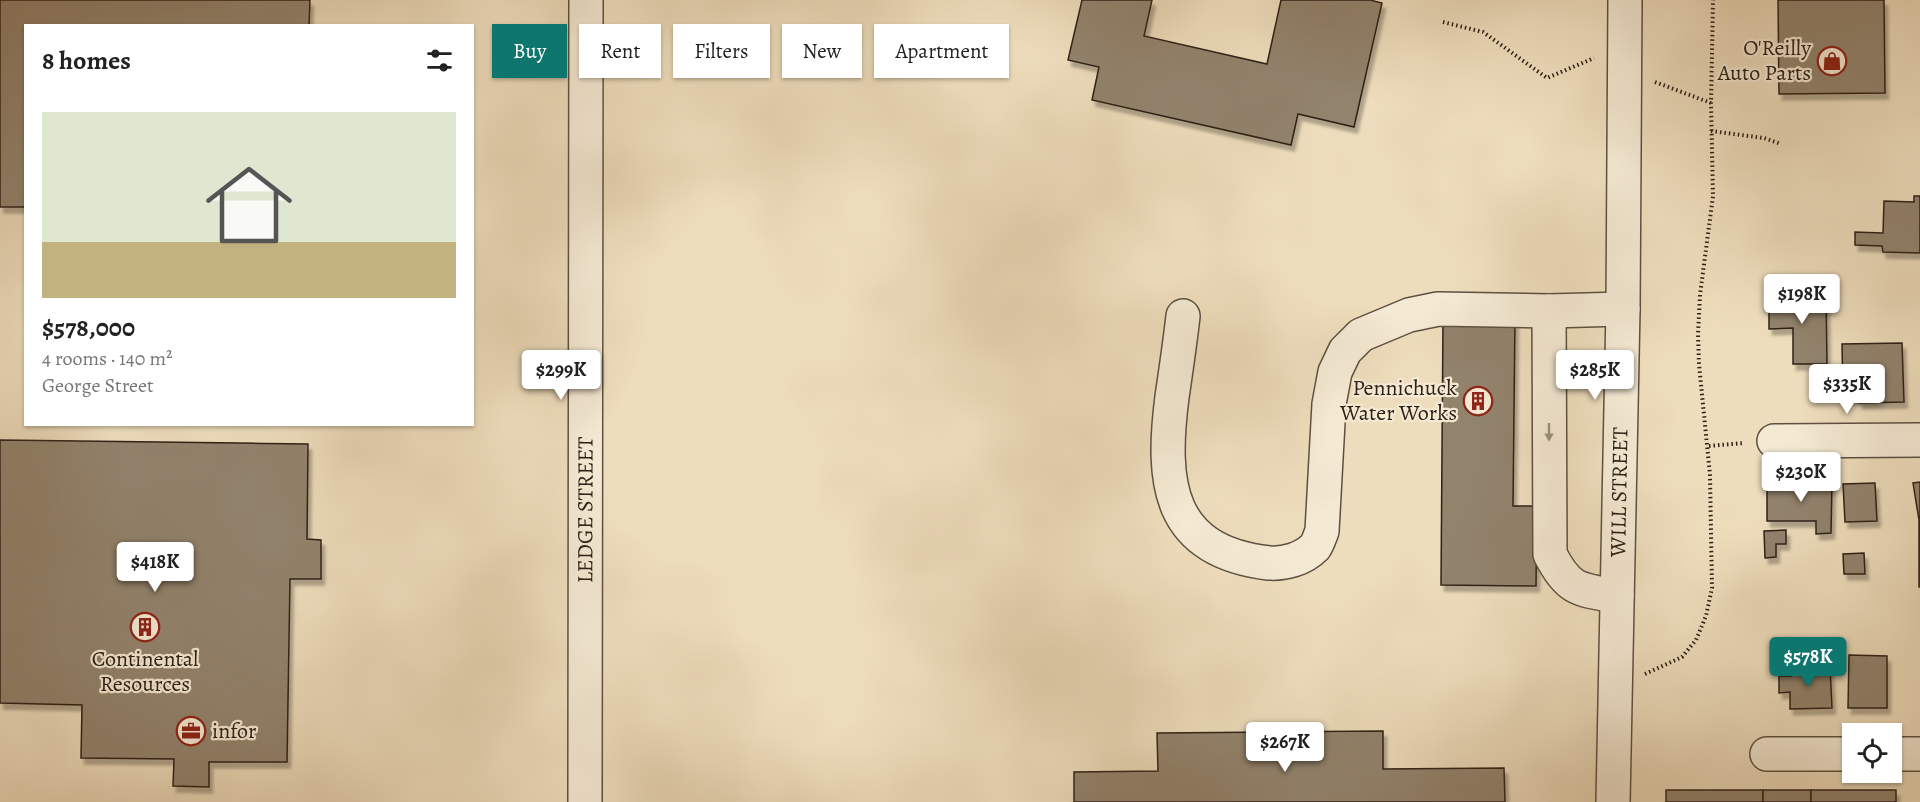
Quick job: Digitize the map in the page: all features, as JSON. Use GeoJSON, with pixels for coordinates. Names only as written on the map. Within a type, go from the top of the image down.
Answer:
{"type":"FeatureCollection","features":[{"type":"Feature","properties":{"kind":"street","name":"LEDGE STREET"},"geometry":{"type":"LineString","coordinates":[[585,802],[586,0]]}},
{"type":"Feature","properties":{"kind":"street","name":"WILL STREET"},"geometry":{"type":"LineString","coordinates":[[1613,802],[1623,309],[1625,0]]}},
{"type":"Feature","properties":{"kind":"street"},"geometry":{"type":"LineString","coordinates":[[1183,316],[1167,436],[1168,474],[1175,504],[1190,529],[1216,549],[1248,560],[1276,564],[1298,559],[1316,546],[1322,531],[1329,404],[1335,372],[1345,351],[1361,335],[1409,315],[1438,309],[1549,311],[1623,309]]}},
{"type":"Feature","properties":{"kind":"street"},"geometry":{"type":"LineString","coordinates":[[1549,311],[1550,554],[1560,573],[1573,586],[1586,591],[1617,596]]}},
{"type":"Feature","properties":{"kind":"street"},"geometry":{"type":"LineString","coordinates":[[1774,441],[1920,440]]}},
{"type":"Feature","properties":{"kind":"street"},"geometry":{"type":"LineString","coordinates":[[1767,754],[1842,754]]}},
{"type":"Feature","properties":{"kind":"street"},"geometry":{"type":"LineString","coordinates":[[1902,754],[1920,754]]}},
{"type":"Feature","properties":{"kind":"path"},"geometry":{"type":"LineString","coordinates":[[1616,686],[1682,657],[1700,632],[1712,588],[1710,475],[1698,334],[1700,295],[1713,196],[1711,103],[1713,0]]}},
{"type":"Feature","properties":{"kind":"path"},"geometry":{"type":"LineString","coordinates":[[1443,22],[1483,32],[1547,78],[1600,56]]}},
{"type":"Feature","properties":{"kind":"path"},"geometry":{"type":"LineString","coordinates":[[1650,80],[1711,103]]}},
{"type":"Feature","properties":{"kind":"path"},"geometry":{"type":"LineString","coordinates":[[1712,131],[1764,138],[1781,144]]}},
{"type":"Feature","properties":{"kind":"building"},"geometry":{"type":"Polygon","coordinates":[[[0,0],[310,0],[309,24],[24,24],[24,207],[0,207],[0,0]]]}},
{"type":"Feature","properties":{"kind":"building"},"geometry":{"type":"Polygon","coordinates":[[[1082,0],[1152,0],[1144,36],[1267,64],[1281,0],[1370,0],[1382,3],[1354,127],[1298,114],[1291,145],[1092,100],[1099,67],[1068,60],[1082,0]]]}},
{"type":"Feature","properties":{"kind":"building","name":"O'Reilly Auto Parts"},"geometry":{"type":"Polygon","coordinates":[[[1778,0],[1884,0],[1885,93],[1779,94],[1778,0]]]}},
{"type":"Feature","properties":{"kind":"building"},"geometry":{"type":"Polygon","coordinates":[[[1914,196],[1920,196],[1920,253],[1883,252],[1882,246],[1855,245],[1855,232],[1883,233],[1884,201],[1914,202],[1914,196]]]}},
{"type":"Feature","properties":{"kind":"building"},"geometry":{"type":"Polygon","coordinates":[[[1826,294],[1827,364],[1793,364],[1793,328],[1769,329],[1769,295],[1826,294]]]}},
{"type":"Feature","properties":{"kind":"building","name":"Pennichuck Water Works"},"geometry":{"type":"Polygon","coordinates":[[[1443,318],[1515,318],[1513,506],[1537,506],[1536,586],[1441,585],[1443,318]]]}},
{"type":"Feature","properties":{"kind":"building"},"geometry":{"type":"Polygon","coordinates":[[[1902,343],[1904,402],[1859,403],[1859,398],[1843,398],[1842,344],[1902,343]]]}},
{"type":"Feature","properties":{"kind":"building","name":"Continental Resources"},"geometry":{"type":"Polygon","coordinates":[[[0,440],[308,444],[307,539],[321,540],[321,579],[290,579],[287,762],[209,762],[209,787],[173,786],[174,759],[81,758],[82,705],[0,703],[0,440]]]}},
{"type":"Feature","properties":{"kind":"building"},"geometry":{"type":"Polygon","coordinates":[[[1767,482],[1832,482],[1831,533],[1816,534],[1816,521],[1767,521],[1767,482]]]}},
{"type":"Feature","properties":{"kind":"building"},"geometry":{"type":"Polygon","coordinates":[[[1920,482],[1919,587],[1919,520],[1913,483],[1920,482]]]}},
{"type":"Feature","properties":{"kind":"building"},"geometry":{"type":"Polygon","coordinates":[[[1875,483],[1877,521],[1845,522],[1843,484],[1875,483]]]}},
{"type":"Feature","properties":{"kind":"building"},"geometry":{"type":"Polygon","coordinates":[[[1786,530],[1786,544],[1776,544],[1776,557],[1765,558],[1764,531],[1786,530]]]}},
{"type":"Feature","properties":{"kind":"building"},"geometry":{"type":"Polygon","coordinates":[[[1864,553],[1865,574],[1844,574],[1843,554],[1864,553]]]}},
{"type":"Feature","properties":{"kind":"building"},"geometry":{"type":"Polygon","coordinates":[[[1849,655],[1887,656],[1887,708],[1848,708],[1849,655]]]}},
{"type":"Feature","properties":{"kind":"building"},"geometry":{"type":"Polygon","coordinates":[[[1830,666],[1832,708],[1790,709],[1790,692],[1779,693],[1779,676],[1791,676],[1791,668],[1830,666]]]}},
{"type":"Feature","properties":{"kind":"building"},"geometry":{"type":"Polygon","coordinates":[[[1383,731],[1383,769],[1504,768],[1505,802],[1074,802],[1074,772],[1158,771],[1157,733],[1383,731]]]}},
{"type":"Feature","properties":{"kind":"building"},"geometry":{"type":"Polygon","coordinates":[[[1666,790],[1763,790],[1763,802],[1666,802],[1666,790]]]}},
{"type":"Feature","properties":{"kind":"building"},"geometry":{"type":"Polygon","coordinates":[[[1763,790],[1811,790],[1811,802],[1763,802],[1763,790]]]}},
{"type":"Feature","properties":{"kind":"building"},"geometry":{"type":"Polygon","coordinates":[[[1811,790],[1896,790],[1896,802],[1811,802],[1811,790]]]}},
{"type":"Feature","properties":{"kind":"place","name":"O'Reilly Auto Parts"},"geometry":{"type":"Point","coordinates":[1832,61]}},
{"type":"Feature","properties":{"kind":"place","name":"Pennichuck Water Works"},"geometry":{"type":"Point","coordinates":[1478,401]}},
{"type":"Feature","properties":{"kind":"place","name":"Continental Resources"},"geometry":{"type":"Point","coordinates":[145,627]}},
{"type":"Feature","properties":{"kind":"place","name":"infor"},"geometry":{"type":"Point","coordinates":[191,731]}}]}
